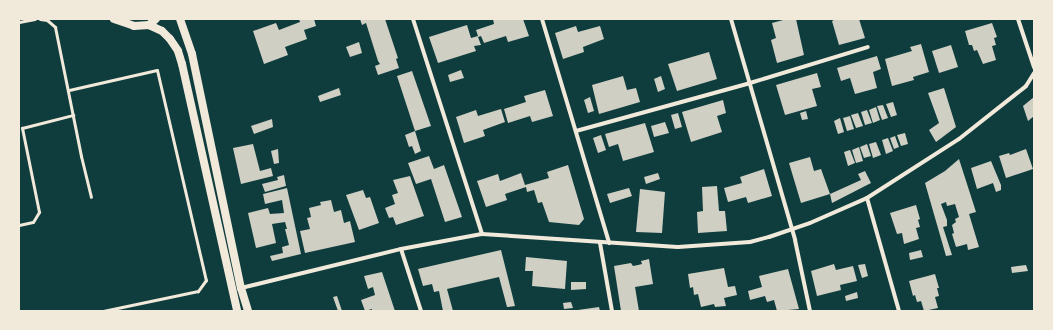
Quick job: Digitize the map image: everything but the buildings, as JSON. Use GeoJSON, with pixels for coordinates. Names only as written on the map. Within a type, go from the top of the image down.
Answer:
{"type":"FeatureCollection","features":[{"type":"Feature","properties":{"kind":"main road"},"geometry":{"type":"LineString","coordinates":[[114,19],[134,26],[149,25],[162,31],[170,39],[178,51],[236,311]]}},
{"type":"Feature","properties":{"kind":"main road"},"geometry":{"type":"LineString","coordinates":[[149,25],[156,19]]}},
{"type":"Feature","properties":{"kind":"main road"},"geometry":{"type":"LineString","coordinates":[[180,19],[193,58],[241,288],[248,311]]}},
{"type":"Feature","properties":{"kind":"street"},"geometry":{"type":"LineString","coordinates":[[413,19],[482,234]]}},
{"type":"Feature","properties":{"kind":"street"},"geometry":{"type":"LineString","coordinates":[[542,19],[609,243]]}},
{"type":"Feature","properties":{"kind":"street"},"geometry":{"type":"LineString","coordinates":[[731,19],[792,230],[810,311]]}},
{"type":"Feature","properties":{"kind":"street"},"geometry":{"type":"LineString","coordinates":[[1018,19],[1034,67]]}},
{"type":"Feature","properties":{"kind":"street"},"geometry":{"type":"LineString","coordinates":[[576,131],[750,83],[868,47]]}},
{"type":"Feature","properties":{"kind":"street"},"geometry":{"type":"LineString","coordinates":[[241,288],[401,249],[482,234],[600,243],[685,247],[750,242],[792,230],[867,198],[959,139],[1026,86],[1034,73]]}},
{"type":"Feature","properties":{"kind":"street"},"geometry":{"type":"LineString","coordinates":[[867,198],[899,311]]}},
{"type":"Feature","properties":{"kind":"street"},"geometry":{"type":"LineString","coordinates":[[600,243],[612,311]]}},
{"type":"Feature","properties":{"kind":"street"},"geometry":{"type":"LineString","coordinates":[[401,249],[422,311]]}},
{"type":"Feature","properties":{"kind":"lane"},"geometry":{"type":"LineString","coordinates":[[19,22],[35,19]]}},
{"type":"Feature","properties":{"kind":"lane"},"geometry":{"type":"LineString","coordinates":[[40,19],[47,20],[55,27],[91,197]]}},
{"type":"Feature","properties":{"kind":"lane"},"geometry":{"type":"LineString","coordinates":[[69,90],[157,70],[206,280],[198,292],[103,311]]}},
{"type":"Feature","properties":{"kind":"lane"},"geometry":{"type":"LineString","coordinates":[[19,225],[33,222],[39,212],[22,128],[73,115]]}}]}
